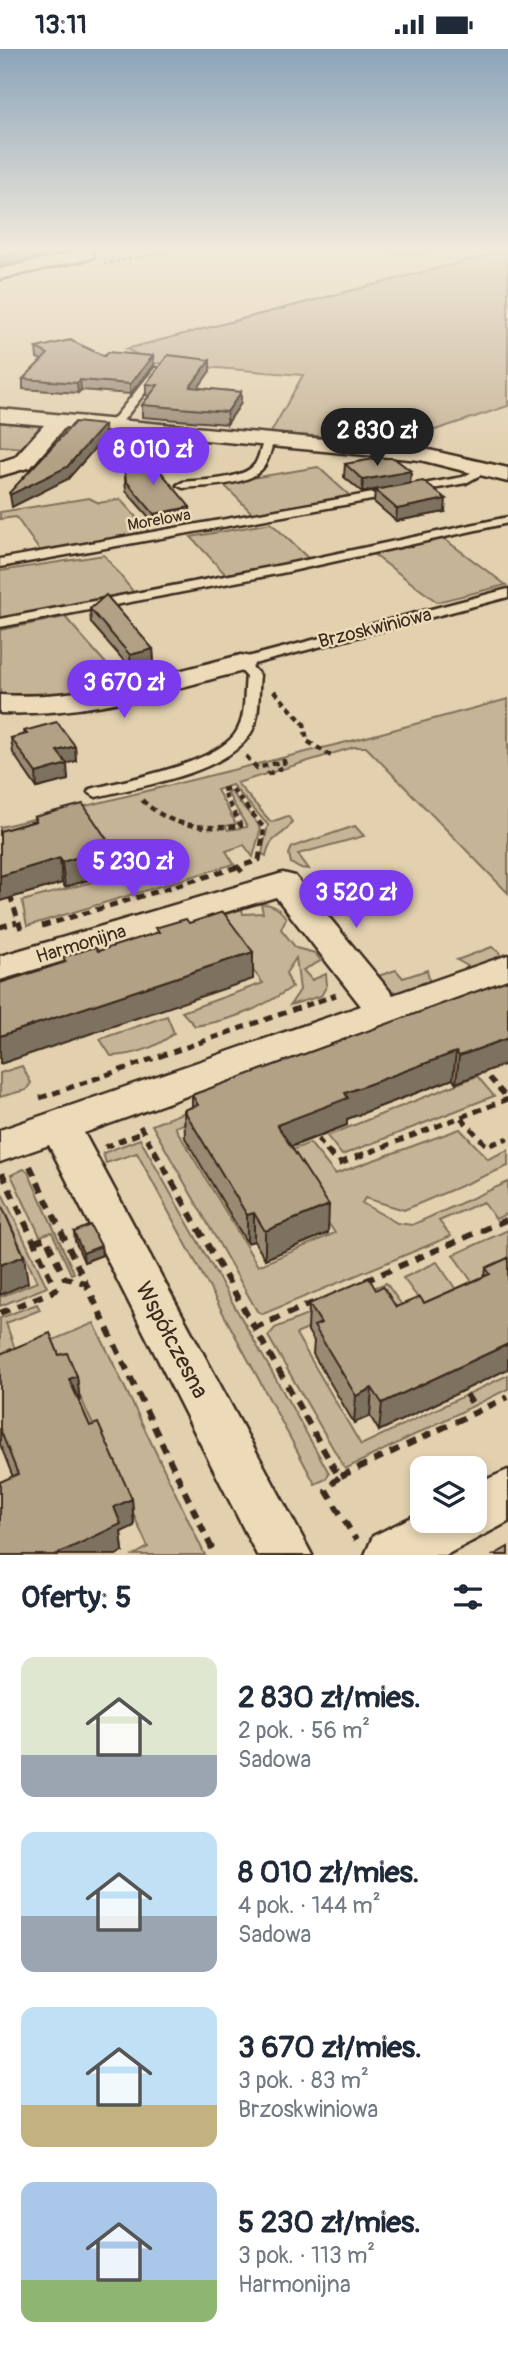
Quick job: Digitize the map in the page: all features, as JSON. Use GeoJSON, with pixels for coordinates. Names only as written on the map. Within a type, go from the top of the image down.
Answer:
{"type":"FeatureCollection","features":[{"type":"Feature","properties":{"kind":"street"},"geometry":{"type":"LineString","coordinates":[[0,415],[420,454],[508,475]]}},
{"type":"Feature","properties":{"kind":"street"},"geometry":{"type":"LineString","coordinates":[[0,469],[23,462],[60,420]]}},
{"type":"Feature","properties":{"kind":"street","name":"Brzoskwiniowa"},"geometry":{"type":"LineString","coordinates":[[0,704],[31,707],[77,704],[127,694],[253,659]]}},
{"type":"Feature","properties":{"kind":"street"},"geometry":{"type":"LineString","coordinates":[[259,881],[375,998]]}},
{"type":"Feature","properties":{"kind":"street","name":"Harmonijna"},"geometry":{"type":"LineString","coordinates":[[0,968],[259,881]]}},
{"type":"Feature","properties":{"kind":"street"},"geometry":{"type":"LineString","coordinates":[[7,1165],[47,1112],[375,998],[508,967]]}},
{"type":"Feature","properties":{"kind":"street","name":"Współczesna"},"geometry":{"type":"LineString","coordinates":[[47,1112],[285,1555]]}},
{"type":"Feature","properties":{"kind":"street"},"geometry":{"type":"LineString","coordinates":[[487,1506],[508,1495]]}},
{"type":"Feature","properties":{"kind":"street"},"geometry":{"type":"LineString","coordinates":[[376,1551],[425,1533]]}},
{"type":"Feature","properties":{"kind":"lane"},"geometry":{"type":"LineString","coordinates":[[114,425],[161,366]]}},
{"type":"Feature","properties":{"kind":"lane"},"geometry":{"type":"LineString","coordinates":[[183,485],[230,479],[254,472],[260,466],[269,439]]}},
{"type":"Feature","properties":{"kind":"lane","name":"Morelowa"},"geometry":{"type":"LineString","coordinates":[[0,563],[440,485],[466,479],[485,468]]}},
{"type":"Feature","properties":{"kind":"lane"},"geometry":{"type":"LineString","coordinates":[[0,623],[287,568],[508,520]]}},
{"type":"Feature","properties":{"kind":"lane","name":"Brzoskwiniowa"},"geometry":{"type":"LineString","coordinates":[[253,659],[508,593]]}},
{"type":"Feature","properties":{"kind":"lane"},"geometry":{"type":"LineString","coordinates":[[96,792],[202,763],[235,746],[246,729],[253,659]]}},
{"type":"Feature","properties":{"kind":"path"},"geometry":{"type":"LineString","coordinates":[[253,659],[275,692],[304,724],[304,740],[332,757]]}},
{"type":"Feature","properties":{"kind":"path"},"geometry":{"type":"LineString","coordinates":[[235,746],[257,768],[284,761],[285,767],[264,776]]}},
{"type":"Feature","properties":{"kind":"path"},"geometry":{"type":"LineString","coordinates":[[11,936],[259,881],[258,860],[264,828],[231,788],[222,790],[241,826],[209,829],[171,823],[139,797],[135,781]]}},
{"type":"Feature","properties":{"kind":"path"},"geometry":{"type":"LineString","coordinates":[[10,895],[22,932]]}},
{"type":"Feature","properties":{"kind":"path"},"geometry":{"type":"LineString","coordinates":[[0,927],[17,922]]}},
{"type":"Feature","properties":{"kind":"path"},"geometry":{"type":"LineString","coordinates":[[47,1112],[375,998]]}},
{"type":"Feature","properties":{"kind":"path"},"geometry":{"type":"LineString","coordinates":[[318,1139],[338,1164],[508,1099],[485,1073]]}},
{"type":"Feature","properties":{"kind":"path"},"geometry":{"type":"LineString","coordinates":[[149,1118],[137,1122],[339,1477]]}},
{"type":"Feature","properties":{"kind":"path"},"geometry":{"type":"LineString","coordinates":[[461,1118],[487,1146],[508,1138]]}},
{"type":"Feature","properties":{"kind":"path"},"geometry":{"type":"LineString","coordinates":[[0,1313],[56,1290],[34,1242],[7,1165],[28,1164],[34,1170],[215,1555]]}},
{"type":"Feature","properties":{"kind":"path"},"geometry":{"type":"LineString","coordinates":[[358,1284],[508,1219]]}},
{"type":"Feature","properties":{"kind":"path"},"geometry":{"type":"LineString","coordinates":[[34,1242],[46,1238],[65,1278],[86,1283]]}},
{"type":"Feature","properties":{"kind":"path"},"geometry":{"type":"LineString","coordinates":[[254,1328],[322,1299]]}},
{"type":"Feature","properties":{"kind":"path"},"geometry":{"type":"LineString","coordinates":[[466,1394],[477,1411]]}},
{"type":"Feature","properties":{"kind":"path"},"geometry":{"type":"LineString","coordinates":[[376,1551],[327,1490],[339,1477],[508,1397]]}},
{"type":"Feature","properties":{"kind":"shaded area"},"geometry":{"type":"Polygon","coordinates":[[[245,318],[508,318],[508,406],[405,440],[270,434],[303,375],[155,363],[126,349],[245,318]]]}},
{"type":"Feature","properties":{"kind":"shaded area"},"geometry":{"type":"Polygon","coordinates":[[[0,421],[37,424],[41,427],[22,448],[0,446],[0,421]]]}},
{"type":"Feature","properties":{"kind":"shaded area"},"geometry":{"type":"Polygon","coordinates":[[[124,432],[194,438],[185,461],[104,463],[124,432]]]}},
{"type":"Feature","properties":{"kind":"shaded area"},"geometry":{"type":"Polygon","coordinates":[[[318,467],[350,496],[253,514],[222,483],[318,467]]]}},
{"type":"Feature","properties":{"kind":"shaded area"},"geometry":{"type":"Polygon","coordinates":[[[89,498],[99,503],[120,499],[151,534],[42,554],[16,517],[0,519],[0,512],[89,498]]]}},
{"type":"Feature","properties":{"kind":"shaded area"},"geometry":{"type":"Polygon","coordinates":[[[271,523],[309,559],[227,576],[191,537],[271,523]]]}},
{"type":"Feature","properties":{"kind":"shaded area"},"geometry":{"type":"Polygon","coordinates":[[[443,538],[506,585],[437,602],[373,554],[443,538]]]}},
{"type":"Feature","properties":{"kind":"shaded area"},"geometry":{"type":"Polygon","coordinates":[[[104,555],[135,594],[0,619],[0,571],[104,555]]]}},
{"type":"Feature","properties":{"kind":"shaded area"},"geometry":{"type":"Polygon","coordinates":[[[65,617],[123,683],[59,700],[0,694],[0,630],[65,617]]]}},
{"type":"Feature","properties":{"kind":"shaded area"},"geometry":{"type":"Polygon","coordinates":[[[508,699],[508,893],[366,747],[354,747],[237,783],[271,822],[288,816],[292,822],[274,840],[266,856],[262,854],[268,825],[232,785],[217,790],[236,824],[225,826],[228,830],[247,827],[227,792],[230,791],[258,824],[260,831],[253,857],[244,845],[226,851],[234,864],[27,926],[22,901],[122,874],[91,823],[0,848],[0,827],[359,739],[508,699]]]}},
{"type":"Feature","properties":{"kind":"shaded area"},"geometry":{"type":"Polygon","coordinates":[[[355,826],[364,836],[298,854],[309,869],[299,868],[291,863],[289,854],[292,847],[355,826]]]}},
{"type":"Feature","properties":{"kind":"shaded area"},"geometry":{"type":"Polygon","coordinates":[[[261,904],[272,906],[281,912],[286,918],[281,929],[296,948],[315,953],[321,961],[303,970],[312,980],[326,974],[327,985],[321,996],[290,1005],[300,990],[296,958],[286,973],[292,987],[246,1013],[195,1026],[182,1012],[263,983],[223,932],[121,948],[242,909],[243,914],[263,913],[261,904]]]}},
{"type":"Feature","properties":{"kind":"shaded area"},"geometry":{"type":"Polygon","coordinates":[[[492,947],[500,953],[499,960],[473,969],[457,960],[492,947]]]}},
{"type":"Feature","properties":{"kind":"shaded area"},"geometry":{"type":"Polygon","coordinates":[[[396,970],[403,978],[427,970],[430,984],[399,994],[387,988],[378,976],[396,970]]]}},
{"type":"Feature","properties":{"kind":"shaded area"},"geometry":{"type":"Polygon","coordinates":[[[167,1016],[174,1033],[144,1050],[111,1056],[100,1039],[167,1016]]]}},
{"type":"Feature","properties":{"kind":"shaded area"},"geometry":{"type":"Polygon","coordinates":[[[22,1066],[31,1083],[26,1090],[0,1097],[0,1073],[22,1066]]]}},
{"type":"Feature","properties":{"kind":"shaded area"},"geometry":{"type":"Polygon","coordinates":[[[477,1076],[494,1096],[342,1155],[327,1136],[477,1076]]]}},
{"type":"Feature","properties":{"kind":"shaded area"},"geometry":{"type":"Polygon","coordinates":[[[266,1079],[277,1090],[175,1127],[258,1266],[335,1233],[281,1154],[310,1143],[335,1174],[460,1129],[488,1159],[508,1150],[508,1166],[404,1210],[365,1198],[362,1203],[397,1223],[412,1225],[508,1182],[508,1213],[496,1219],[483,1202],[439,1221],[451,1236],[263,1314],[257,1311],[152,1125],[266,1079]]]}},
{"type":"Feature","properties":{"kind":"shaded area"},"geometry":{"type":"Polygon","coordinates":[[[140,1139],[329,1473],[326,1479],[315,1484],[137,1153],[106,1163],[103,1153],[140,1139]]]}},
{"type":"Feature","properties":{"kind":"shaded area"},"geometry":{"type":"Polygon","coordinates":[[[24,1169],[28,1172],[74,1273],[71,1274],[52,1232],[40,1236],[11,1175],[24,1169]]]}},
{"type":"Feature","properties":{"kind":"shaded area"},"geometry":{"type":"Polygon","coordinates":[[[0,1189],[47,1287],[0,1306],[0,1297],[37,1282],[0,1202],[0,1189]]]}},
{"type":"Feature","properties":{"kind":"shaded area"},"geometry":{"type":"Polygon","coordinates":[[[508,1230],[508,1286],[483,1297],[453,1255],[508,1230]]]}},
{"type":"Feature","properties":{"kind":"shaded area"},"geometry":{"type":"Polygon","coordinates":[[[437,1262],[466,1304],[433,1318],[403,1278],[437,1262]]]}},
{"type":"Feature","properties":{"kind":"shaded area"},"geometry":{"type":"Polygon","coordinates":[[[386,1283],[417,1326],[383,1297],[296,1334],[361,1445],[508,1375],[508,1389],[345,1469],[268,1336],[275,1328],[386,1283]]]}},
{"type":"Feature","properties":{"kind":"shaded area"},"geometry":{"type":"Polygon","coordinates":[[[37,1304],[40,1310],[6,1323],[17,1355],[94,1323],[205,1555],[134,1555],[148,1547],[62,1356],[0,1382],[0,1318],[37,1304]]]}},
{"type":"Feature","properties":{"kind":"building"},"geometry":{"type":"Polygon","coordinates":[[[70,340],[104,356],[108,352],[153,356],[130,384],[23,379],[48,354],[36,348],[70,340]]]}},
{"type":"Feature","properties":{"kind":"building"},"geometry":{"type":"Polygon","coordinates":[[[168,355],[210,360],[190,387],[241,392],[227,412],[142,405],[158,385],[146,384],[168,355]]]}},
{"type":"Feature","properties":{"kind":"building"},"geometry":{"type":"Polygon","coordinates":[[[75,422],[104,425],[67,467],[10,495],[9,493],[75,422]]]}},
{"type":"Feature","properties":{"kind":"building"},"geometry":{"type":"Polygon","coordinates":[[[394,458],[411,471],[363,480],[345,464],[394,458]]]}},
{"type":"Feature","properties":{"kind":"building"},"geometry":{"type":"Polygon","coordinates":[[[151,460],[190,507],[154,514],[126,481],[124,464],[151,460]]]}},
{"type":"Feature","properties":{"kind":"building"},"geometry":{"type":"Polygon","coordinates":[[[423,481],[446,499],[397,509],[375,490],[423,481]]]}},
{"type":"Feature","properties":{"kind":"building"},"geometry":{"type":"Polygon","coordinates":[[[106,595],[153,649],[130,655],[90,609],[106,595]]]}},
{"type":"Feature","properties":{"kind":"building"},"geometry":{"type":"Polygon","coordinates":[[[57,722],[75,746],[57,751],[67,764],[36,773],[11,738],[27,734],[24,731],[57,722]]]}},
{"type":"Feature","properties":{"kind":"building"},"geometry":{"type":"Polygon","coordinates":[[[83,804],[112,847],[62,862],[60,858],[0,876],[0,831],[36,821],[34,817],[83,804]]]}},
{"type":"Feature","properties":{"kind":"building"},"geometry":{"type":"Polygon","coordinates":[[[223,912],[253,952],[0,1036],[0,983],[66,962],[63,957],[95,947],[98,951],[159,932],[155,928],[186,919],[189,923],[223,912]]]}},
{"type":"Feature","properties":{"kind":"building"},"geometry":{"type":"Polygon","coordinates":[[[508,980],[508,1038],[459,1056],[456,1052],[345,1093],[348,1098],[277,1125],[329,1205],[265,1231],[254,1213],[247,1215],[184,1110],[198,1105],[192,1095],[508,980]]]}},
{"type":"Feature","properties":{"kind":"building"},"geometry":{"type":"Polygon","coordinates":[[[0,1202],[24,1256],[0,1265],[0,1202]]]}},
{"type":"Feature","properties":{"kind":"building"},"geometry":{"type":"Polygon","coordinates":[[[90,1225],[101,1246],[83,1253],[74,1232],[90,1225]]]}},
{"type":"Feature","properties":{"kind":"building"},"geometry":{"type":"Polygon","coordinates":[[[508,1258],[508,1344],[382,1403],[372,1388],[356,1396],[314,1326],[321,1323],[309,1304],[369,1278],[376,1290],[383,1286],[396,1307],[420,1297],[424,1303],[490,1274],[486,1268],[508,1258]]]}},
{"type":"Feature","properties":{"kind":"building"},"geometry":{"type":"Polygon","coordinates":[[[50,1333],[59,1355],[67,1353],[77,1376],[69,1379],[90,1426],[98,1423],[132,1499],[114,1507],[121,1524],[55,1555],[0,1555],[0,1482],[18,1474],[0,1429],[0,1354],[50,1333]]]}},
{"type":"Feature","properties":{"kind":"building"},"geometry":{"type":"Polygon","coordinates":[[[508,1547],[508,1555],[494,1555],[508,1547]]]}}]}
